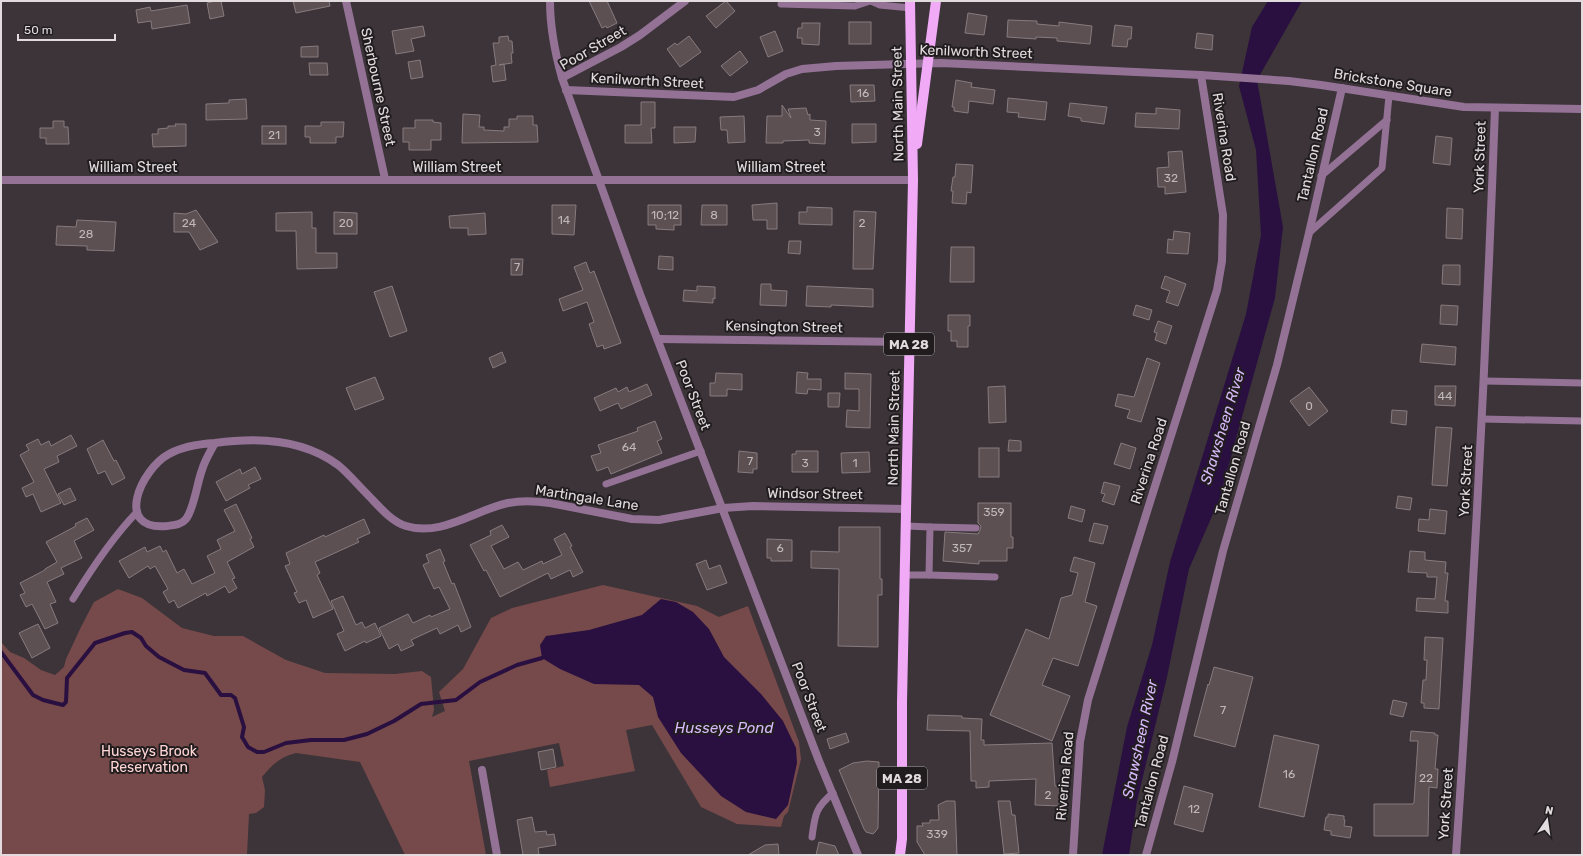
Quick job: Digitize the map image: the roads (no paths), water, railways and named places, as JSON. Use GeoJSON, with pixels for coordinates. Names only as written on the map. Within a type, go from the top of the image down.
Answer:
{"type":"FeatureCollection","features":[{"type":"Feature","properties":{"kind":"main road","name":"MA 28"},"geometry":{"type":"LineString","coordinates":[[913,180],[936,1]]}},
{"type":"Feature","properties":{"kind":"main road","name":"North Main Street"},"geometry":{"type":"LineString","coordinates":[[900,855],[902,839],[902,702],[913,180],[910,5]]}},
{"type":"Feature","properties":{"kind":"street","name":"Sherbourne Street"},"geometry":{"type":"LineString","coordinates":[[347,1],[385,180]]}},
{"type":"Feature","properties":{"kind":"street"},"geometry":{"type":"LineString","coordinates":[[550,1],[554,49],[562,78]]}},
{"type":"Feature","properties":{"kind":"street","name":"Poor Street"},"geometry":{"type":"LineString","coordinates":[[685,1],[640,36],[562,78],[658,339],[832,793],[858,855]]}},
{"type":"Feature","properties":{"kind":"street","name":"Kenilworth Street"},"geometry":{"type":"LineString","coordinates":[[566,90],[734,97],[758,90],[786,74],[802,69],[911,63],[1201,75]]}},
{"type":"Feature","properties":{"kind":"street","name":"Brickstone Square"},"geometry":{"type":"LineString","coordinates":[[1201,75],[1289,81],[1464,107],[1582,109]]}},
{"type":"Feature","properties":{"kind":"street","name":"Riverina Road"},"geometry":{"type":"LineString","coordinates":[[1073,855],[1080,742],[1088,700],[1217,290],[1220,273],[1223,240],[1223,215],[1201,75]]}},
{"type":"Feature","properties":{"kind":"street","name":"Tantallon Road"},"geometry":{"type":"LineString","coordinates":[[1146,855],[1172,762],[1222,551],[1277,365],[1310,233],[1321,176],[1342,88]]}},
{"type":"Feature","properties":{"kind":"street","name":"York Street"},"geometry":{"type":"LineString","coordinates":[[1456,855],[1484,381],[1495,108]]}},
{"type":"Feature","properties":{"kind":"street","name":"William Street"},"geometry":{"type":"LineString","coordinates":[[1,180],[913,180]]}},
{"type":"Feature","properties":{"kind":"street","name":"Kensington Street"},"geometry":{"type":"LineString","coordinates":[[658,339],[909,342]]}},
{"type":"Feature","properties":{"kind":"street","name":"Martingale Lane"},"geometry":{"type":"LineString","coordinates":[[137,512],[135,503],[143,481],[157,462],[178,449],[200,444],[255,439],[286,443],[314,452],[338,466],[389,515],[405,526],[415,528],[437,527],[501,505],[518,501],[550,503],[632,519],[645,520],[672,518],[723,508]]}},
{"type":"Feature","properties":{"kind":"street"},"geometry":{"type":"LineString","coordinates":[[137,512],[143,520],[154,526],[176,525],[185,520],[190,511],[202,469],[215,443]]}},
{"type":"Feature","properties":{"kind":"street","name":"Windsor Street"},"geometry":{"type":"LineString","coordinates":[[723,508],[754,506],[906,509]]}},
{"type":"Feature","properties":{"kind":"street"},"geometry":{"type":"LineString","coordinates":[[482,770],[497,855]]}},
{"type":"Feature","properties":{"kind":"lane"},"geometry":{"type":"LineString","coordinates":[[780,4],[855,6],[870,1],[880,5],[910,5]]}},
{"type":"Feature","properties":{"kind":"lane"},"geometry":{"type":"LineString","coordinates":[[1310,233],[1382,168],[1389,96]]}},
{"type":"Feature","properties":{"kind":"lane"},"geometry":{"type":"LineString","coordinates":[[1321,176],[1387,120]]}},
{"type":"Feature","properties":{"kind":"lane"},"geometry":{"type":"LineString","coordinates":[[1484,381],[1582,383]]}},
{"type":"Feature","properties":{"kind":"lane"},"geometry":{"type":"LineString","coordinates":[[1482,419],[1582,421]]}},
{"type":"Feature","properties":{"kind":"lane"},"geometry":{"type":"LineString","coordinates":[[606,484],[701,451]]}},
{"type":"Feature","properties":{"kind":"lane"},"geometry":{"type":"LineString","coordinates":[[73,599],[117,533],[137,512]]}},
{"type":"Feature","properties":{"kind":"lane"},"geometry":{"type":"LineString","coordinates":[[906,526],[976,528]]}},
{"type":"Feature","properties":{"kind":"lane"},"geometry":{"type":"LineString","coordinates":[[929,576],[930,527]]}},
{"type":"Feature","properties":{"kind":"lane"},"geometry":{"type":"LineString","coordinates":[[905,575],[995,577]]}},
{"type":"Feature","properties":{"kind":"lane"},"geometry":{"type":"LineString","coordinates":[[812,837],[814,817],[821,804],[832,793]]}},
{"type":"Feature","properties":{"kind":"water","name":"Shawsheen River"},"geometry":{"type":"Polygon","coordinates":[[[1268,1],[1302,1],[1257,80],[1283,227],[1275,298],[1219,500],[1189,569],[1167,677],[1137,801],[1129,855],[1102,855],[1127,727],[1152,645],[1170,562],[1246,314],[1261,235],[1256,150],[1239,86],[1252,27],[1268,1]]]}},
{"type":"Feature","properties":{"kind":"water","name":"Husseys Pond"},"geometry":{"type":"Polygon","coordinates":[[[661,599],[676,602],[693,612],[709,629],[724,657],[761,694],[783,721],[796,748],[797,763],[788,805],[776,819],[746,812],[721,796],[681,753],[658,717],[653,697],[639,685],[594,684],[560,669],[542,658],[540,645],[546,636],[589,630],[642,615],[661,599]]]}},
{"type":"Feature","properties":{"kind":"waterway"},"geometry":{"type":"LineString","coordinates":[[1,652],[33,695],[43,700],[63,705],[66,702],[67,678],[95,643],[132,632],[141,638],[146,646],[159,657],[184,670],[205,673],[221,695],[231,695],[235,698],[244,727],[242,737],[248,747],[257,752],[264,752],[286,743],[311,740],[344,740],[367,734],[394,721],[421,704],[456,700],[480,682],[517,665],[542,658]]}},
{"type":"Feature","properties":{"kind":"park label","name":"Husseys Brook Reservation"},"geometry":{"type":"Point","coordinates":[149,760]}}]}
